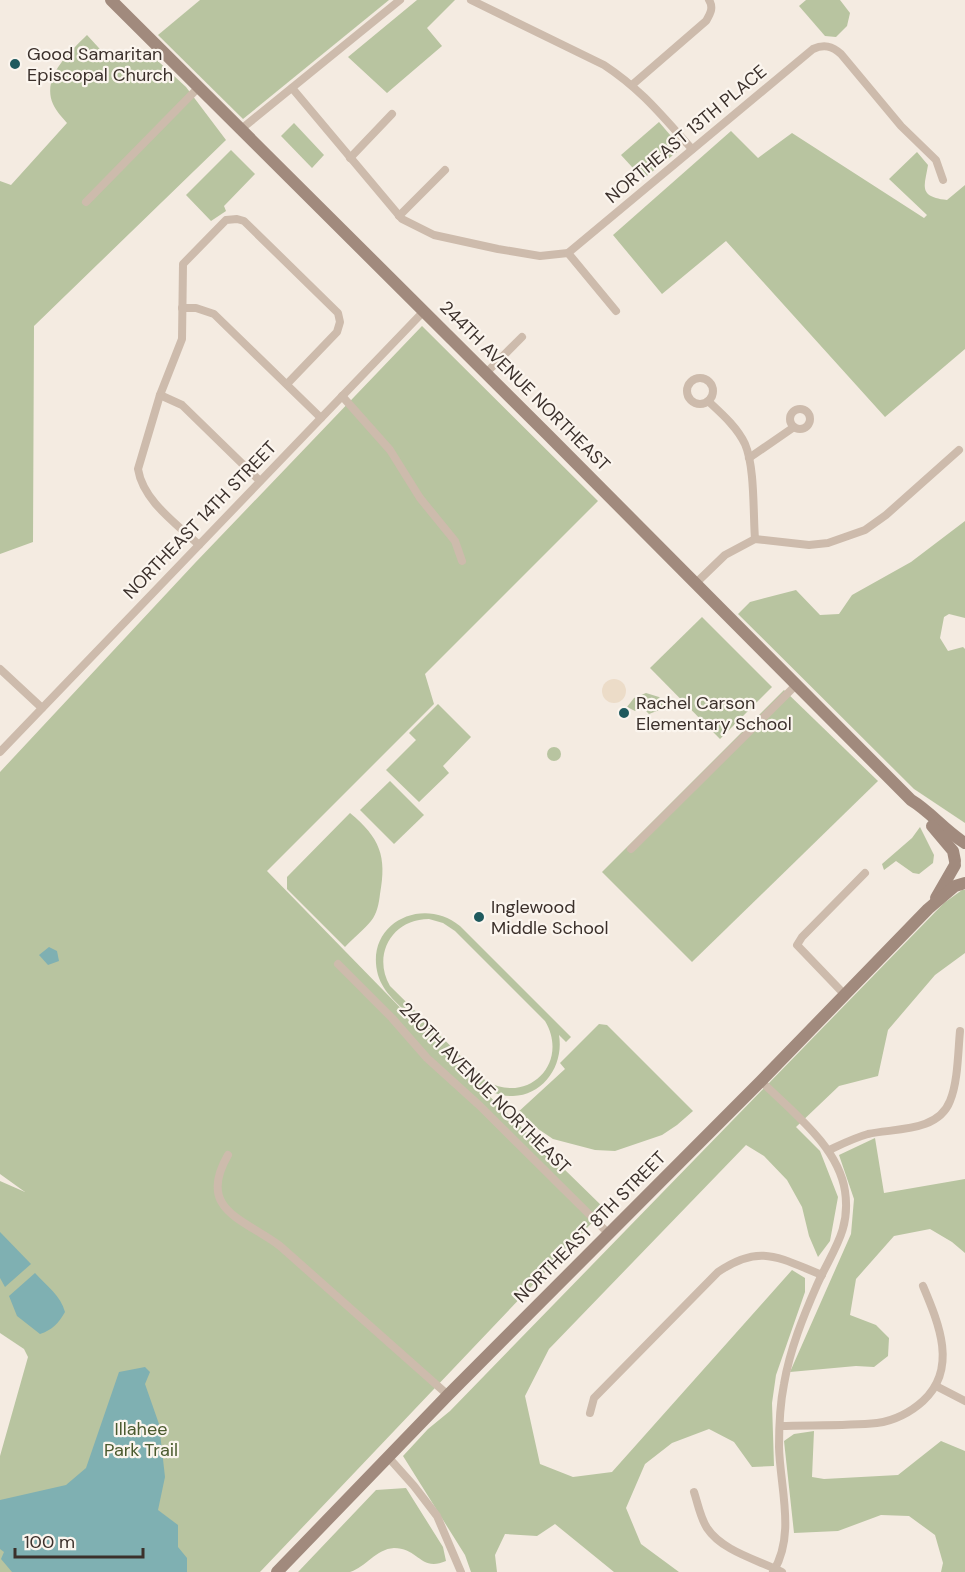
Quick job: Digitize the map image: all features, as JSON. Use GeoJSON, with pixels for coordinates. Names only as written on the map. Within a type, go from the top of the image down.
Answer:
{"type":"FeatureCollection","features":[{"type":"Feature","properties":{"kind":"street","name":"244TH AVENUE NORTHEAST"},"geometry":{"type":"LineString","coordinates":[[111,0],[696,583],[910,800],[918,813],[941,836],[952,851],[958,875],[965,882]]}},
{"type":"Feature","properties":{"kind":"street"},"geometry":{"type":"LineString","coordinates":[[240,130],[400,0]]}},
{"type":"Feature","properties":{"kind":"street"},"geometry":{"type":"LineString","coordinates":[[471,0],[604,65],[648,99],[692,149]]}},
{"type":"Feature","properties":{"kind":"street"},"geometry":{"type":"LineString","coordinates":[[632,85],[706,21],[711,13],[710,2]]}},
{"type":"Feature","properties":{"kind":"street","name":"NORTHEAST 13TH PLACE"},"geometry":{"type":"LineString","coordinates":[[568,253],[813,49],[827,46],[841,54],[901,126],[936,160],[943,180]]}},
{"type":"Feature","properties":{"kind":"street"},"geometry":{"type":"LineString","coordinates":[[86,202],[198,88]]}},
{"type":"Feature","properties":{"kind":"street"},"geometry":{"type":"LineString","coordinates":[[292,88],[399,216],[434,235],[540,256],[568,253],[616,311]]}},
{"type":"Feature","properties":{"kind":"street"},"geometry":{"type":"LineString","coordinates":[[350,158],[392,114]]}},
{"type":"Feature","properties":{"kind":"street"},"geometry":{"type":"LineString","coordinates":[[399,216],[445,170]]}},
{"type":"Feature","properties":{"kind":"street"},"geometry":{"type":"LineString","coordinates":[[199,545],[148,496],[140,481],[138,469],[160,395],[182,339],[183,264],[221,224],[231,219],[244,221],[338,313],[340,322],[337,332],[287,384]]}},
{"type":"Feature","properties":{"kind":"street"},"geometry":{"type":"LineString","coordinates":[[183,308],[196,308],[214,314],[321,418]]}},
{"type":"Feature","properties":{"kind":"street","name":"NORTHEAST 14TH STREET"},"geometry":{"type":"LineString","coordinates":[[0,752],[424,311]]}},
{"type":"Feature","properties":{"kind":"street"},"geometry":{"type":"LineString","coordinates":[[486,373],[522,337]]}},
{"type":"Feature","properties":{"kind":"street"},"geometry":{"type":"LineString","coordinates":[[160,395],[182,405],[260,481]]}},
{"type":"Feature","properties":{"kind":"street"},"geometry":{"type":"LineString","coordinates":[[342,396],[390,450],[420,498],[455,541],[462,561]]}},
{"type":"Feature","properties":{"kind":"street"},"geometry":{"type":"LineString","coordinates":[[708,401],[732,424],[744,443],[749,458],[755,539]]}},
{"type":"Feature","properties":{"kind":"street"},"geometry":{"type":"LineString","coordinates":[[749,458],[794,427]]}},
{"type":"Feature","properties":{"kind":"street"},"geometry":{"type":"LineString","coordinates":[[696,583],[725,555],[755,539],[809,545],[828,543],[865,530],[886,515],[959,450]]}},
{"type":"Feature","properties":{"kind":"street"},"geometry":{"type":"LineString","coordinates":[[0,669],[42,708]]}},
{"type":"Feature","properties":{"kind":"street"},"geometry":{"type":"LineString","coordinates":[[631,849],[796,685]]}},
{"type":"Feature","properties":{"kind":"street","name":"244TH AVENUE NORTHEAST"},"geometry":{"type":"LineString","coordinates":[[910,800],[925,808],[965,843]]}},
{"type":"Feature","properties":{"kind":"street","name":"NORTHEAST 8TH STREET"},"geometry":{"type":"LineString","coordinates":[[928,909],[960,852],[965,849]]}},
{"type":"Feature","properties":{"kind":"street"},"geometry":{"type":"LineString","coordinates":[[844,995],[796,945],[865,873]]}},
{"type":"Feature","properties":{"kind":"street","name":"NORTHEAST 8TH STREET"},"geometry":{"type":"LineString","coordinates":[[277,1572],[448,1395],[761,1081],[928,909],[955,886],[965,882]]}},
{"type":"Feature","properties":{"kind":"street","name":"240TH AVENUE NORTHEAST"},"geometry":{"type":"LineString","coordinates":[[338,964],[392,1018],[427,1058],[609,1234]]}},
{"type":"Feature","properties":{"kind":"street"},"geometry":{"type":"LineString","coordinates":[[829,1150],[867,1135],[930,1122],[945,1112],[953,1095],[960,1031]]}},
{"type":"Feature","properties":{"kind":"street"},"geometry":{"type":"LineString","coordinates":[[694,1492],[700,1515],[712,1535],[731,1548],[777,1571],[785,1523],[779,1448],[782,1394],[790,1358],[804,1316],[840,1241],[846,1213],[841,1175],[829,1150],[761,1081]]}},
{"type":"Feature","properties":{"kind":"street"},"geometry":{"type":"LineString","coordinates":[[228,1155],[216,1179],[217,1192],[222,1204],[245,1224],[263,1233],[280,1246],[448,1395]]}},
{"type":"Feature","properties":{"kind":"street"},"geometry":{"type":"LineString","coordinates":[[590,1413],[594,1398],[718,1272],[728,1266],[749,1256],[766,1254],[822,1275]]}},
{"type":"Feature","properties":{"kind":"street"},"geometry":{"type":"LineString","coordinates":[[780,1426],[879,1423],[917,1407],[936,1386],[942,1372],[944,1357],[938,1324],[923,1286]]}},
{"type":"Feature","properties":{"kind":"street"},"geometry":{"type":"LineString","coordinates":[[936,1386],[965,1401]]}},
{"type":"Feature","properties":{"kind":"street"},"geometry":{"type":"LineString","coordinates":[[389,1458],[437,1516],[458,1571]]}},
{"type":"Feature","properties":{"kind":"green space"},"geometry":{"type":"Polygon","coordinates":[[[200,0],[389,0],[243,119],[158,35],[200,0]]]}},
{"type":"Feature","properties":{"kind":"green space"},"geometry":{"type":"Polygon","coordinates":[[[417,0],[455,0],[427,28],[442,46],[387,93],[348,57],[417,0]]]}},
{"type":"Feature","properties":{"kind":"green space"},"geometry":{"type":"Polygon","coordinates":[[[806,0],[840,0],[850,13],[847,26],[836,37],[825,36],[799,6],[806,0]]]}},
{"type":"Feature","properties":{"kind":"green space"},"geometry":{"type":"Polygon","coordinates":[[[87,35],[109,59],[129,59],[146,50],[186,87],[226,140],[34,326],[33,542],[0,554],[0,181],[11,185],[67,123],[53,104],[50,94],[51,84],[59,66],[87,35]]]}},
{"type":"Feature","properties":{"kind":"green space"},"geometry":{"type":"Polygon","coordinates":[[[659,122],[677,143],[677,152],[643,179],[621,155],[659,122]]]}},
{"type":"Feature","properties":{"kind":"green space"},"geometry":{"type":"Polygon","coordinates":[[[294,123],[324,155],[312,168],[281,136],[294,123]]]}},
{"type":"Feature","properties":{"kind":"green space"},"geometry":{"type":"Polygon","coordinates":[[[731,131],[758,158],[792,133],[924,218],[927,215],[889,179],[917,152],[928,165],[925,189],[931,196],[947,200],[965,185],[965,349],[885,417],[726,241],[662,294],[613,235],[731,131]]]}},
{"type":"Feature","properties":{"kind":"green space"},"geometry":{"type":"Polygon","coordinates":[[[231,150],[255,174],[224,206],[226,211],[211,221],[186,195],[231,150]]]}},
{"type":"Feature","properties":{"kind":"green space","name":"Illahee Park Trail"},"geometry":{"type":"Polygon","coordinates":[[[422,326],[598,501],[425,674],[434,704],[267,871],[423,1031],[381,984],[376,957],[380,941],[388,929],[414,914],[429,913],[445,917],[460,926],[571,1037],[566,1042],[559,1035],[560,1046],[555,1067],[550,1076],[534,1090],[509,1096],[481,1088],[605,1209],[260,1572],[0,1572],[0,1456],[28,1357],[24,1349],[0,1333],[0,1181],[25,1192],[0,1174],[0,772],[195,563],[422,326]],[[429,919],[416,921],[396,932],[389,941],[383,962],[390,986],[486,1081],[502,1087],[516,1088],[530,1084],[541,1076],[548,1065],[552,1051],[551,1037],[545,1021],[455,931],[443,923],[429,919]]]}},
{"type":"Feature","properties":{"kind":"green space"},"geometry":{"type":"Polygon","coordinates":[[[965,521],[965,618],[949,614],[944,617],[940,638],[948,651],[963,647],[965,649],[965,823],[914,789],[738,614],[750,602],[796,590],[820,615],[839,614],[852,595],[911,562],[965,521]]]}},
{"type":"Feature","properties":{"kind":"green space"},"geometry":{"type":"Polygon","coordinates":[[[702,617],[772,687],[720,739],[650,668],[702,617]]]}},
{"type":"Feature","properties":{"kind":"green space"},"geometry":{"type":"Polygon","coordinates":[[[784,690],[878,781],[692,962],[602,872],[784,690]]]}},
{"type":"Feature","properties":{"kind":"green space"},"geometry":{"type":"Polygon","coordinates":[[[646,693],[659,697],[667,707],[649,714],[643,708],[635,711],[627,707],[634,698],[646,693]]]}},
{"type":"Feature","properties":{"kind":"green space"},"geometry":{"type":"Polygon","coordinates":[[[438,704],[471,737],[443,766],[449,773],[419,802],[386,770],[416,740],[409,733],[438,704]]]}},
{"type":"Feature","properties":{"kind":"green space"},"geometry":{"type":"Polygon","coordinates":[[[551,747],[557,747],[561,754],[557,761],[551,761],[547,757],[547,751],[551,747]]]}},
{"type":"Feature","properties":{"kind":"green space"},"geometry":{"type":"Polygon","coordinates":[[[390,781],[424,815],[394,844],[360,810],[390,781]]]}},
{"type":"Feature","properties":{"kind":"green space"},"geometry":{"type":"Polygon","coordinates":[[[350,813],[375,840],[381,858],[382,881],[375,915],[345,947],[287,889],[287,877],[350,813]]]}},
{"type":"Feature","properties":{"kind":"green space"},"geometry":{"type":"Polygon","coordinates":[[[920,827],[934,855],[933,863],[919,874],[913,873],[896,861],[884,870],[882,864],[912,838],[920,827]]]}},
{"type":"Feature","properties":{"kind":"green space"},"geometry":{"type":"Polygon","coordinates":[[[965,890],[965,953],[935,975],[888,1030],[878,1076],[839,1086],[796,1127],[820,1151],[838,1197],[830,1241],[818,1257],[809,1236],[802,1207],[787,1180],[764,1156],[746,1145],[549,1349],[525,1396],[540,1464],[573,1477],[612,1472],[792,1270],[805,1278],[805,1292],[776,1375],[772,1403],[774,1466],[752,1467],[734,1442],[709,1429],[672,1443],[645,1464],[626,1508],[641,1544],[679,1572],[614,1572],[555,1524],[537,1536],[505,1534],[495,1555],[497,1572],[471,1572],[465,1555],[403,1456],[428,1429],[450,1411],[944,903],[965,890]]]}},
{"type":"Feature","properties":{"kind":"green space"},"geometry":{"type":"Polygon","coordinates":[[[599,1024],[607,1025],[693,1111],[662,1135],[615,1151],[595,1150],[553,1139],[516,1114],[565,1069],[560,1063],[599,1024]]]}},
{"type":"Feature","properties":{"kind":"green space"},"geometry":{"type":"Polygon","coordinates":[[[875,1138],[884,1193],[965,1179],[965,1253],[930,1229],[894,1236],[856,1279],[850,1315],[876,1325],[889,1338],[888,1356],[874,1367],[856,1366],[790,1372],[851,1234],[854,1199],[839,1155],[875,1138]]]}},
{"type":"Feature","properties":{"kind":"green space"},"geometry":{"type":"Polygon","coordinates":[[[814,1431],[812,1477],[824,1479],[898,1475],[941,1441],[965,1451],[965,1572],[941,1572],[943,1563],[935,1535],[909,1516],[881,1515],[838,1531],[794,1533],[784,1441],[794,1434],[814,1431]]]}},
{"type":"Feature","properties":{"kind":"green space"},"geometry":{"type":"Polygon","coordinates":[[[406,1488],[443,1547],[446,1561],[430,1564],[409,1552],[394,1548],[382,1551],[350,1572],[298,1572],[376,1490],[406,1488]]]}},
{"type":"Feature","properties":{"kind":"shaded area"},"geometry":{"type":"Polygon","coordinates":[[[614,679],[619,680],[625,686],[625,696],[619,702],[614,703],[609,702],[603,696],[602,691],[603,686],[609,680],[614,679]]]}},
{"type":"Feature","properties":{"kind":"water"},"geometry":{"type":"Polygon","coordinates":[[[49,947],[57,951],[59,961],[48,965],[39,955],[49,947]]]}},
{"type":"Feature","properties":{"kind":"water"},"geometry":{"type":"Polygon","coordinates":[[[0,1232],[31,1264],[5,1287],[0,1278],[0,1232]]]}},
{"type":"Feature","properties":{"kind":"water"},"geometry":{"type":"Polygon","coordinates":[[[35,1273],[57,1296],[65,1312],[54,1326],[40,1334],[17,1316],[9,1296],[35,1273]]]}},
{"type":"Feature","properties":{"kind":"water"},"geometry":{"type":"Polygon","coordinates":[[[145,1367],[150,1372],[145,1384],[159,1424],[165,1477],[158,1510],[178,1525],[178,1547],[187,1558],[187,1572],[12,1572],[1,1559],[4,1552],[0,1549],[0,1500],[66,1485],[86,1468],[119,1372],[145,1367]]]}},
{"type":"Feature","properties":{"kind":"place","name":"Good Samaritan Episcopal Church"},"geometry":{"type":"Point","coordinates":[15,64]}},
{"type":"Feature","properties":{"kind":"place","name":"Rachel Carson Elementary School"},"geometry":{"type":"Point","coordinates":[624,713]}},
{"type":"Feature","properties":{"kind":"place","name":"Inglewood Middle School"},"geometry":{"type":"Point","coordinates":[479,917]}}]}
